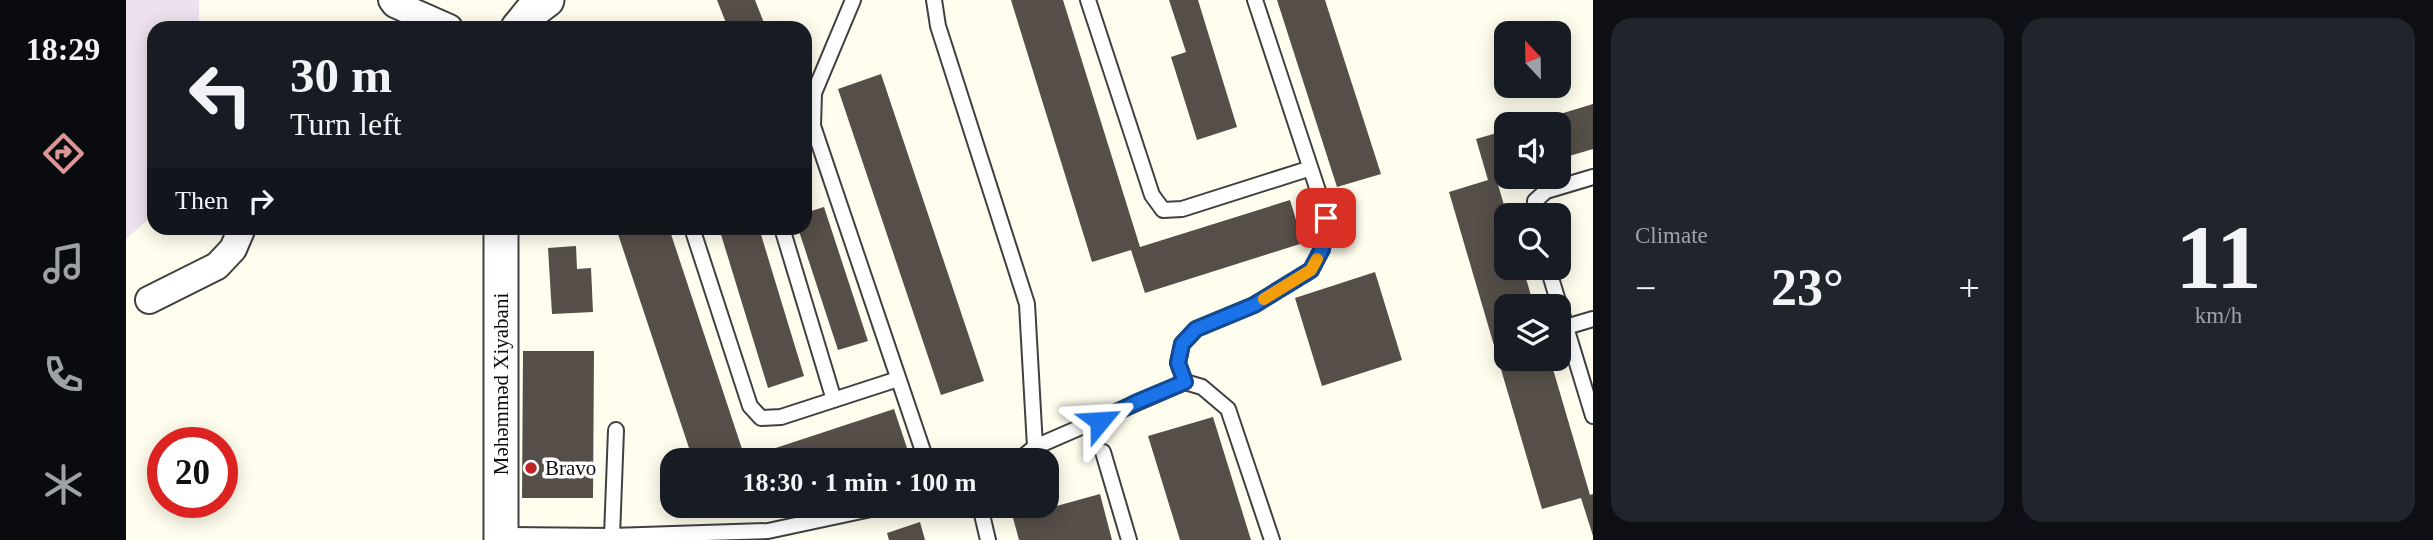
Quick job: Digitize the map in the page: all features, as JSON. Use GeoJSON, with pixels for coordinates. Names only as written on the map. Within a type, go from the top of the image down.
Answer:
{"type":"FeatureCollection","features":[{"type":"Feature","properties":{"kind":"street"},"geometry":{"type":"LineString","coordinates":[[392,0],[424,21]]}},
{"type":"Feature","properties":{"kind":"street"},"geometry":{"type":"LineString","coordinates":[[524,21],[547,0]]}},
{"type":"Feature","properties":{"kind":"street"},"geometry":{"type":"LineString","coordinates":[[149,300],[218,266],[233,249],[239,235]]}},
{"type":"Feature","properties":{"kind":"street","name":"Məhəmməd Xiyabani"},"geometry":{"type":"LineString","coordinates":[[501,235],[501,537]]}},
{"type":"Feature","properties":{"kind":"lane"},"geometry":{"type":"LineString","coordinates":[[812,107],[814,93],[853,0]]}},
{"type":"Feature","properties":{"kind":"lane"},"geometry":{"type":"LineString","coordinates":[[934,0],[938,26],[1027,304],[1035,447],[1185,382],[1202,387],[1228,409],[1272,540]]}},
{"type":"Feature","properties":{"kind":"lane"},"geometry":{"type":"LineString","coordinates":[[1088,0],[1152,195],[1163,210],[1182,209],[1308,169]]}},
{"type":"Feature","properties":{"kind":"lane"},"geometry":{"type":"LineString","coordinates":[[1185,382],[1178,363],[1182,344],[1196,329],[1254,305],[1311,270],[1322,249],[1326,218],[1255,0]]}},
{"type":"Feature","properties":{"kind":"lane"},"geometry":{"type":"LineString","coordinates":[[812,136],[922,448]]}},
{"type":"Feature","properties":{"kind":"lane"},"geometry":{"type":"LineString","coordinates":[[1535,203],[1546,191],[1593,177]]}},
{"type":"Feature","properties":{"kind":"lane"},"geometry":{"type":"LineString","coordinates":[[694,235],[750,406],[761,418],[781,417],[898,379]]}},
{"type":"Feature","properties":{"kind":"lane"},"geometry":{"type":"LineString","coordinates":[[784,235],[834,400]]}},
{"type":"Feature","properties":{"kind":"lane"},"geometry":{"type":"LineString","coordinates":[[1571,326],[1593,319]]}},
{"type":"Feature","properties":{"kind":"lane"},"geometry":{"type":"LineString","coordinates":[[1571,343],[1593,416]]}},
{"type":"Feature","properties":{"kind":"lane"},"geometry":{"type":"LineString","coordinates":[[612,536],[615,429]]}},
{"type":"Feature","properties":{"kind":"lane"},"geometry":{"type":"LineString","coordinates":[[1103,452],[1129,540]]}},
{"type":"Feature","properties":{"kind":"lane"},"geometry":{"type":"LineString","coordinates":[[501,537],[770,536],[839,518]]}},
{"type":"Feature","properties":{"kind":"lane"},"geometry":{"type":"LineString","coordinates":[[982,518],[988,540]]}},
{"type":"Feature","properties":{"kind":"shaded area"},"geometry":{"type":"Polygon","coordinates":[[[126,0],[199,0],[199,21],[147,21],[147,220],[126,239],[126,0]]]}},
{"type":"Feature","properties":{"kind":"building"},"geometry":{"type":"Polygon","coordinates":[[[717,0],[755,0],[763,21],[725,21],[717,0]]]}},
{"type":"Feature","properties":{"kind":"building"},"geometry":{"type":"Polygon","coordinates":[[[1011,0],[1063,0],[1140,247],[1290,200],[1303,243],[1145,293],[1131,250],[1092,262],[1011,0]]]}},
{"type":"Feature","properties":{"kind":"building"},"geometry":{"type":"Polygon","coordinates":[[[1169,0],[1198,0],[1237,127],[1197,140],[1171,57],[1186,52],[1169,0]]]}},
{"type":"Feature","properties":{"kind":"building"},"geometry":{"type":"Polygon","coordinates":[[[1277,0],[1325,0],[1381,174],[1337,187],[1277,0]]]}},
{"type":"Feature","properties":{"kind":"building"},"geometry":{"type":"Polygon","coordinates":[[[881,74],[984,381],[941,395],[838,89],[881,74]]]}},
{"type":"Feature","properties":{"kind":"building"},"geometry":{"type":"Polygon","coordinates":[[[1593,104],[1593,149],[1571,155],[1571,112],[1567,112],[1593,104]]]}},
{"type":"Feature","properties":{"kind":"building"},"geometry":{"type":"Polygon","coordinates":[[[1494,134],[1494,189],[1499,189],[1503,203],[1494,203],[1494,280],[1526,280],[1531,294],[1494,294],[1494,345],[1449,192],[1488,180],[1476,139],[1494,134]]]}},
{"type":"Feature","properties":{"kind":"building"},"geometry":{"type":"Polygon","coordinates":[[[824,207],[868,341],[838,350],[800,235],[812,235],[812,211],[824,207]]]}},
{"type":"Feature","properties":{"kind":"building"},"geometry":{"type":"Polygon","coordinates":[[[618,235],[671,235],[742,448],[689,448],[618,235]]]}},
{"type":"Feature","properties":{"kind":"building"},"geometry":{"type":"Polygon","coordinates":[[[721,235],[761,235],[804,376],[768,388],[721,235]]]}},
{"type":"Feature","properties":{"kind":"building"},"geometry":{"type":"Polygon","coordinates":[[[576,246],[577,269],[591,268],[593,312],[552,314],[548,248],[576,246]]]}},
{"type":"Feature","properties":{"kind":"building"},"geometry":{"type":"Polygon","coordinates":[[[1375,272],[1402,360],[1322,386],[1295,298],[1375,272]]]}},
{"type":"Feature","properties":{"kind":"building"},"geometry":{"type":"Polygon","coordinates":[[[523,351],[594,351],[593,498],[522,498],[523,351]]]}},
{"type":"Feature","properties":{"kind":"building"},"geometry":{"type":"Polygon","coordinates":[[[1502,371],[1554,371],[1590,495],[1593,494],[1593,536],[1581,498],[1542,509],[1502,371]]]}},
{"type":"Feature","properties":{"kind":"building"},"geometry":{"type":"Polygon","coordinates":[[[894,409],[907,448],[775,448],[894,409]]]}},
{"type":"Feature","properties":{"kind":"building"},"geometry":{"type":"Polygon","coordinates":[[[1213,417],[1251,540],[1180,540],[1148,436],[1213,417]]]}},
{"type":"Feature","properties":{"kind":"building"},"geometry":{"type":"Polygon","coordinates":[[[1100,494],[1112,540],[1019,540],[1013,518],[1059,518],[1059,505],[1100,494]]]}},
{"type":"Feature","properties":{"kind":"building"},"geometry":{"type":"Polygon","coordinates":[[[920,522],[925,540],[889,540],[887,533],[920,522]]]}},
{"type":"Feature","properties":{"kind":"slow traffic"},"geometry":{"type":"LineString","coordinates":[[1264,299],[1311,270],[1317,259]]}},
{"type":"Feature","properties":{"kind":"place","name":"Bravo"},"geometry":{"type":"Point","coordinates":[531,468]}},
{"type":"Feature","properties":{"kind":"route"},"geometry":{"type":"LineString","coordinates":[[1100,421],[1185,382],[1178,363],[1182,344],[1196,329],[1254,305],[1311,270],[1322,249],[1326,218]]}}]}
